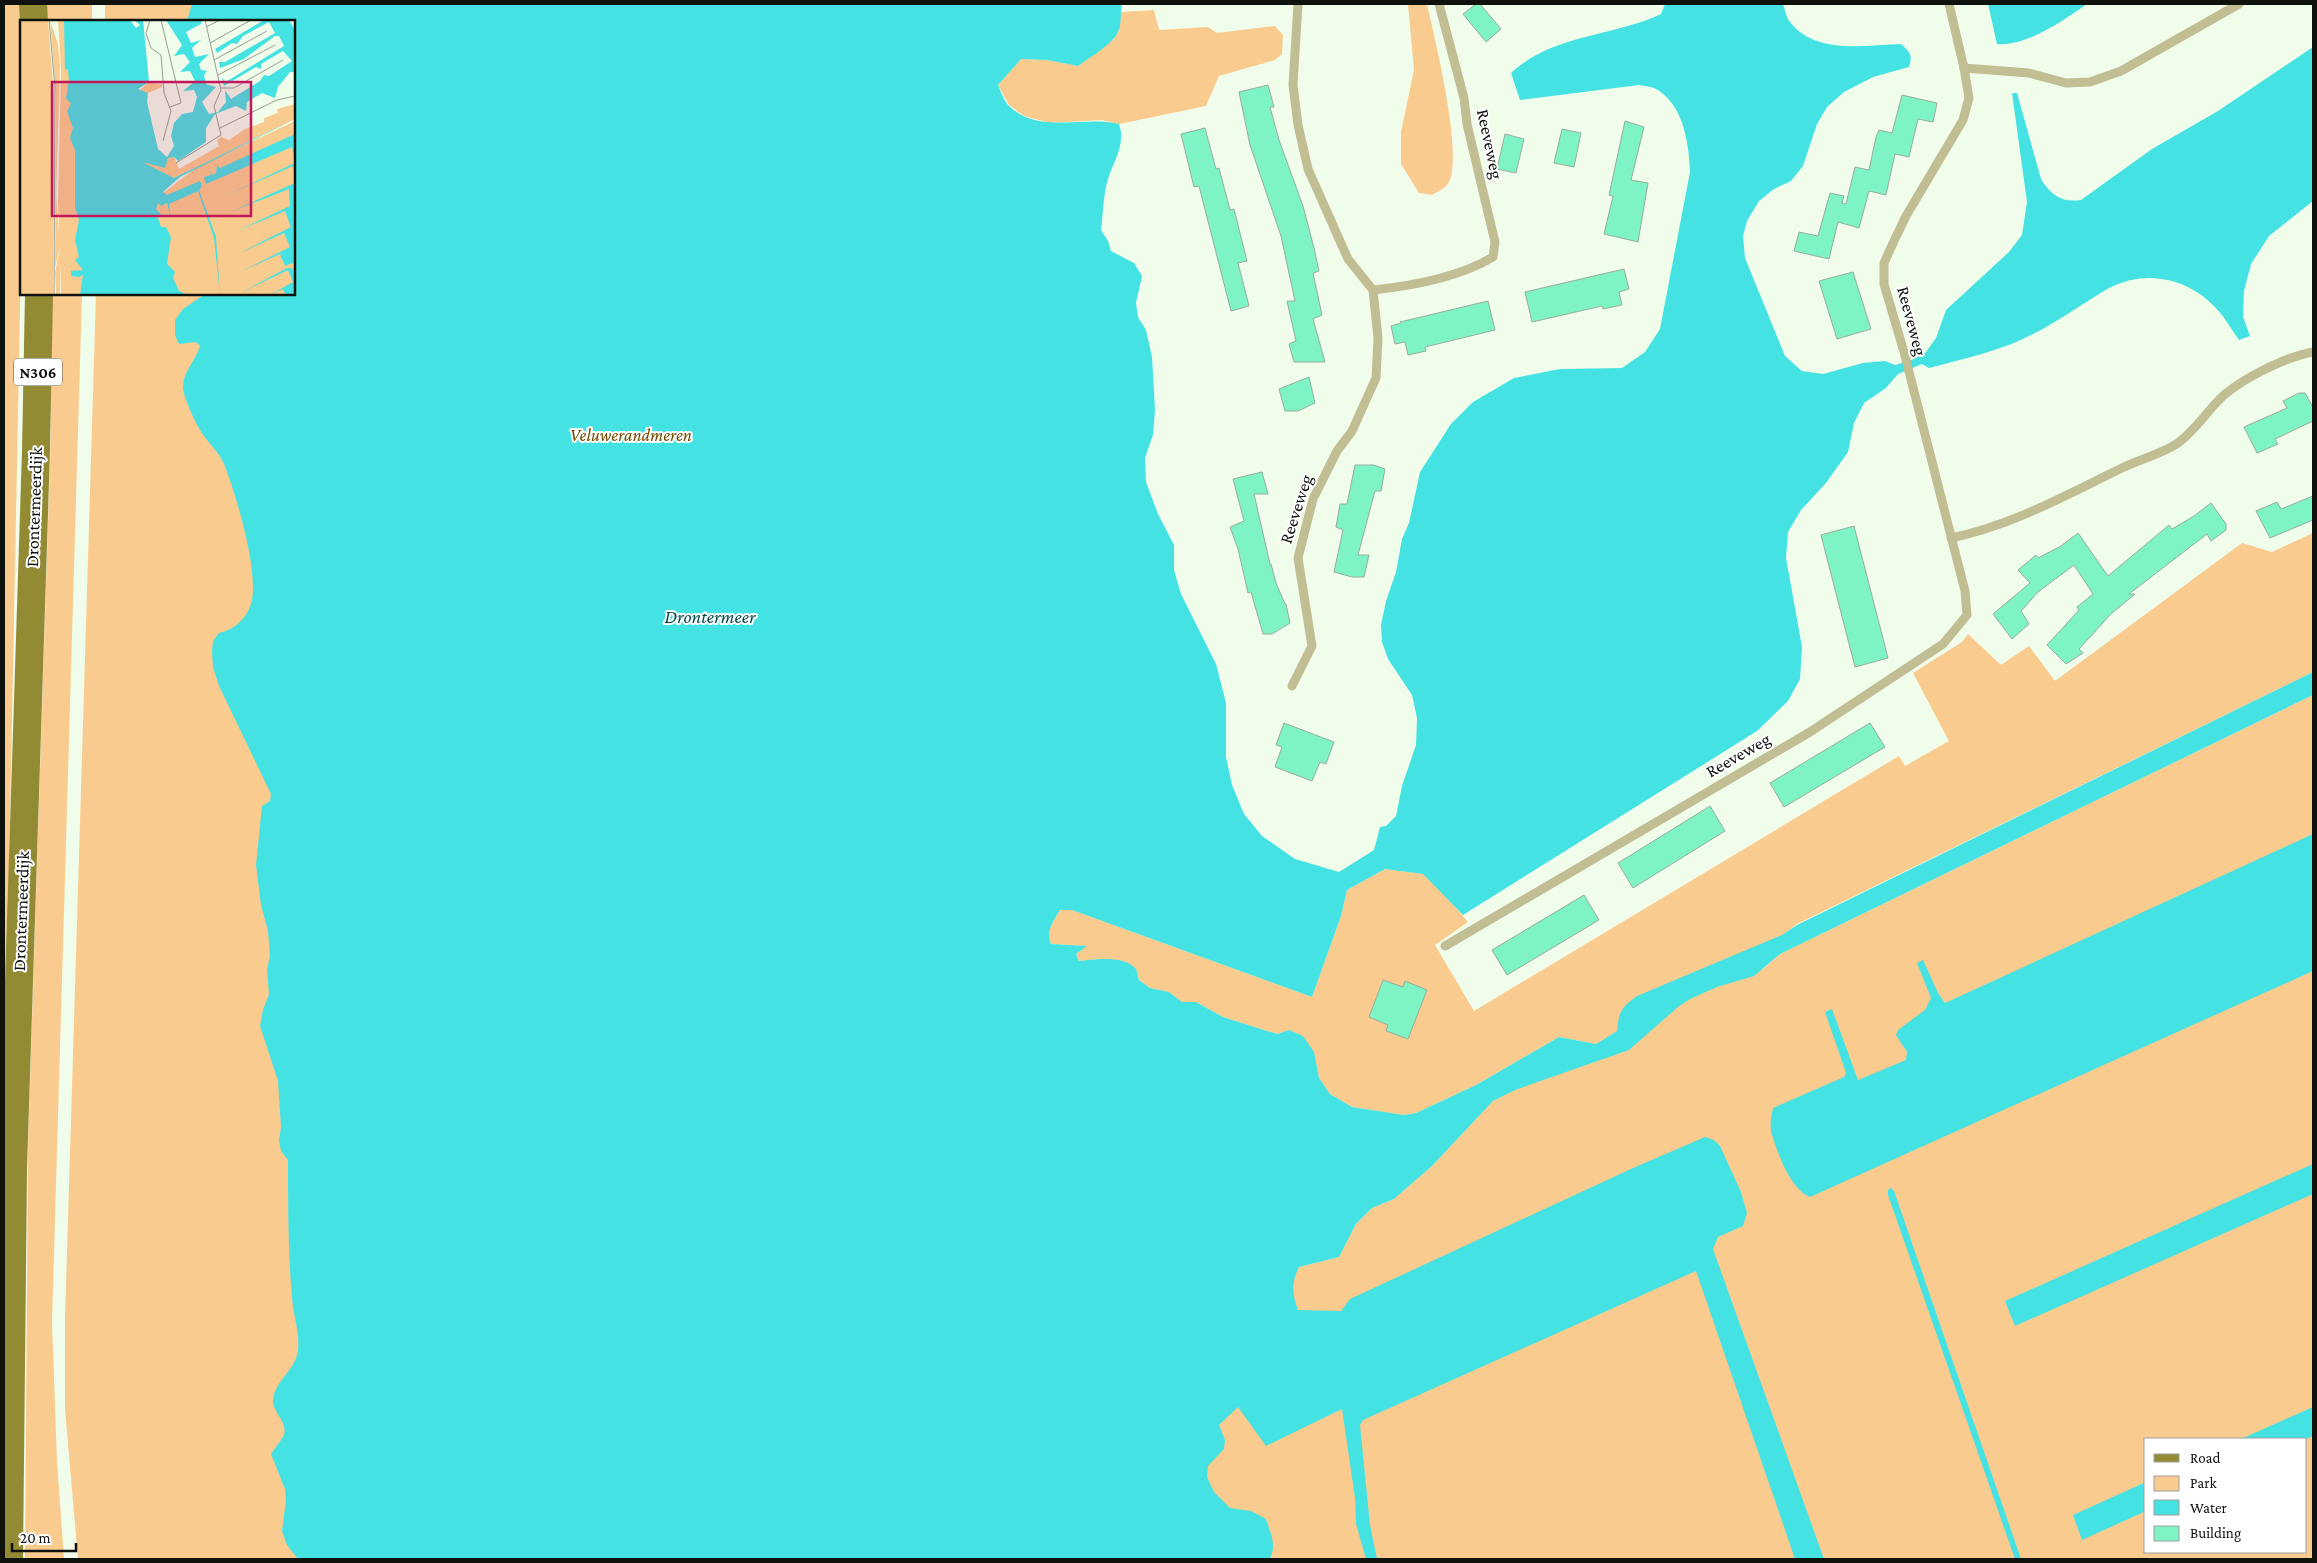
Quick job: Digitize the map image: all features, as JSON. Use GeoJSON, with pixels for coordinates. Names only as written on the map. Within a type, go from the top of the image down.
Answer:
{"type":"FeatureCollection","features":[{"type":"Feature","properties":{"kind":"main road"},"geometry":{"type":"LineString","coordinates":[[33,4],[34,20]]}},
{"type":"Feature","properties":{"kind":"main road","name":"Drontermeerdijk"},"geometry":{"type":"LineString","coordinates":[[9,1559],[13,1178],[36,461],[39,295]]}},
{"type":"Feature","properties":{"kind":"lane"},"geometry":{"type":"LineString","coordinates":[[1298,4],[1293,85],[1298,125],[1308,169],[1348,259],[1373,290]]}},
{"type":"Feature","properties":{"kind":"lane","name":"Reeveweg"},"geometry":{"type":"LineString","coordinates":[[1292,686],[1312,646],[1298,558],[1313,499],[1337,451],[1352,431],[1376,378],[1378,338],[1373,290],[1403,287],[1478,266],[1493,257],[1495,242],[1467,124],[1464,98],[1439,4]]}},
{"type":"Feature","properties":{"kind":"lane","name":"Reeveweg"},"geometry":{"type":"LineString","coordinates":[[1445,946],[1810,732],[1943,644],[1967,615],[1965,591],[1904,352],[1884,284],[1884,263],[1906,216],[1963,120],[1969,98],[1949,4]]}},
{"type":"Feature","properties":{"kind":"lane"},"geometry":{"type":"LineString","coordinates":[[1964,68],[2029,73],[2066,83],[2090,82],[2121,71],[2240,4]]}},
{"type":"Feature","properties":{"kind":"lane"},"geometry":{"type":"LineString","coordinates":[[1951,538],[1982,532],[2027,515],[2177,444],[2199,424],[2218,400],[2246,381],[2272,366],[2313,352]]}},
{"type":"Feature","properties":{"kind":"green space"},"geometry":{"type":"Polygon","coordinates":[[[4,4],[20,4],[20,295],[4,1130],[4,4]]]}},
{"type":"Feature","properties":{"kind":"green space"},"geometry":{"type":"Polygon","coordinates":[[[46,4],[92,4],[92,20],[47,20],[46,4]]]}},
{"type":"Feature","properties":{"kind":"green space","name":"Drontermeer"},"geometry":{"type":"Polygon","coordinates":[[[105,4],[1008,4],[834,749],[1292,1280],[1299,1267],[1339,1257],[1356,1224],[1372,1208],[1394,1199],[1432,1166],[1493,1101],[1673,1003],[1763,969],[1780,954],[2313,695],[2313,1559],[78,1559],[65,1409],[65,1319],[96,295],[295,295],[295,20],[105,20],[105,4]]]}},
{"type":"Feature","properties":{"kind":"green space"},"geometry":{"type":"Polygon","coordinates":[[[1408,4],[1427,4],[1451,125],[1452,171],[1448,184],[1432,195],[1419,193],[1401,164],[1401,132],[1414,70],[1408,4]]]}},
{"type":"Feature","properties":{"kind":"green space"},"geometry":{"type":"Polygon","coordinates":[[[1154,10],[1159,30],[1208,27],[1217,33],[1275,26],[1283,35],[1282,54],[1275,60],[1219,76],[1206,106],[1119,124],[1102,120],[1050,123],[1024,116],[1009,105],[998,85],[1021,59],[1047,60],[1078,66],[1114,39],[1119,30],[1120,12],[1154,10]]]}},
{"type":"Feature","properties":{"kind":"green space"},"geometry":{"type":"Polygon","coordinates":[[[51,295],[82,295],[52,1322],[57,1462],[64,1559],[25,1559],[28,1146],[51,430],[51,295]]]}},
{"type":"Feature","properties":{"kind":"green space"},"geometry":{"type":"Polygon","coordinates":[[[2313,533],[2313,672],[1797,924],[1783,935],[1596,1044],[1559,1037],[1476,1085],[1416,1113],[1404,1115],[1352,1107],[1330,1094],[1319,1078],[1314,1052],[1289,1030],[1277,1034],[1223,1017],[1196,1002],[1182,1002],[1169,992],[1150,988],[1139,980],[1136,969],[1098,959],[1079,961],[1076,954],[1086,946],[1051,944],[1050,930],[1060,910],[1072,910],[1312,997],[1341,916],[1347,890],[1385,869],[1424,874],[1441,890],[1468,922],[1435,945],[1474,1011],[1899,756],[1905,766],[1949,741],[1913,673],[1962,642],[1968,634],[2001,665],[2029,646],[2055,681],[2242,543],[2272,552],[2313,533]]]}},
{"type":"Feature","properties":{"kind":"water","name":"Drontermeer"},"geometry":{"type":"Polygon","coordinates":[[[192,4],[1122,4],[1120,26],[1116,36],[1101,50],[1078,66],[1047,60],[1021,59],[998,85],[1009,106],[1021,115],[1034,120],[1047,122],[1091,121],[1119,124],[1121,140],[1106,187],[1101,230],[1108,241],[1111,251],[1134,263],[1142,276],[1136,303],[1138,317],[1146,330],[1152,357],[1155,410],[1153,435],[1145,458],[1146,482],[1158,514],[1174,545],[1174,570],[1181,594],[1216,664],[1226,703],[1226,757],[1232,785],[1244,814],[1262,836],[1295,859],[1339,872],[1374,850],[1380,827],[1386,826],[1396,816],[1402,786],[1416,745],[1417,718],[1412,695],[1388,659],[1382,642],[1381,625],[1386,601],[1396,572],[1402,539],[1409,523],[1420,472],[1451,424],[1473,402],[1514,378],[1560,369],[1622,368],[1645,352],[1660,329],[1690,172],[1686,138],[1674,106],[1658,90],[1639,85],[1520,100],[1511,73],[1527,60],[1564,43],[1642,22],[1661,14],[1665,4],[1783,4],[1790,22],[1813,40],[1841,46],[1901,44],[1911,57],[1909,67],[1873,77],[1844,92],[1827,107],[1817,124],[1803,166],[1791,181],[1774,189],[1759,201],[1747,221],[1743,236],[1745,258],[1785,356],[1802,371],[1823,374],[1863,363],[1885,361],[1895,365],[1914,359],[1926,352],[1936,338],[1946,310],[2009,252],[2022,235],[2027,202],[2012,93],[2017,93],[2041,179],[2058,197],[2074,201],[2081,200],[2152,149],[2218,111],[2313,47],[2313,201],[2269,236],[2251,264],[2244,291],[2243,317],[2250,336],[2239,340],[2222,315],[2199,293],[2170,280],[2140,278],[2109,288],[2041,330],[2007,346],[1929,368],[1922,364],[1898,374],[1886,388],[1864,403],[1854,423],[1848,452],[1826,483],[1801,510],[1788,532],[1786,558],[1802,647],[1800,679],[1788,701],[1757,731],[1463,915],[1423,874],[1385,869],[1347,890],[1341,916],[1312,997],[1072,910],[1060,910],[1051,926],[1049,934],[1051,944],[1087,946],[1076,954],[1079,961],[1109,959],[1125,962],[1136,969],[1139,980],[1150,988],[1169,992],[1182,1002],[1196,1002],[1223,1017],[1277,1034],[1289,1030],[1303,1036],[1314,1052],[1319,1078],[1330,1094],[1352,1107],[1404,1115],[1416,1113],[1476,1085],[1559,1037],[1596,1044],[1617,1031],[1622,1010],[1637,996],[1782,935],[1797,925],[2313,672],[2313,695],[1780,954],[1754,976],[1717,987],[1690,999],[1678,1007],[1629,1050],[1515,1090],[1493,1101],[1432,1166],[1394,1199],[1372,1208],[1356,1224],[1339,1257],[1299,1267],[1293,1289],[1298,1310],[1341,1311],[1350,1299],[1633,1168],[1705,1137],[1714,1140],[1720,1146],[1741,1192],[1747,1213],[1743,1226],[1718,1237],[1713,1249],[1824,1559],[1795,1559],[1696,1271],[1363,1420],[1360,1425],[1370,1525],[1377,1559],[1366,1559],[1356,1524],[1355,1498],[1342,1409],[1266,1446],[1238,1407],[1219,1425],[1225,1440],[1224,1449],[1208,1466],[1207,1477],[1214,1492],[1230,1508],[1251,1511],[1266,1519],[1273,1548],[1270,1558],[1265,1559],[298,1559],[287,1545],[282,1531],[286,1500],[285,1489],[271,1454],[283,1437],[285,1430],[273,1400],[277,1387],[294,1363],[298,1343],[290,1263],[288,1160],[281,1151],[279,1141],[281,1127],[278,1081],[260,1026],[269,994],[267,970],[270,955],[268,931],[261,905],[256,865],[262,806],[270,801],[271,794],[219,686],[213,667],[212,652],[213,641],[219,633],[230,629],[243,619],[251,604],[253,591],[250,554],[235,494],[224,464],[200,429],[184,393],[183,382],[200,346],[196,342],[179,344],[175,335],[175,320],[183,309],[204,295],[295,295],[295,20],[187,20],[192,4]]]}},
{"type":"Feature","properties":{"kind":"water"},"geometry":{"type":"Polygon","coordinates":[[[1988,4],[2087,4],[2032,37],[2008,44],[1997,44],[1988,4]]]}},
{"type":"Feature","properties":{"kind":"water"},"geometry":{"type":"Polygon","coordinates":[[[2313,834],[2313,971],[1810,1197],[1803,1193],[1790,1178],[1771,1131],[1773,1108],[1844,1077],[1846,1073],[1825,1012],[1832,1009],[1858,1080],[1906,1060],[1907,1052],[1896,1035],[1898,1030],[1925,1010],[1931,998],[1917,963],[1923,960],[1938,993],[1945,1003],[2313,834]]]}},
{"type":"Feature","properties":{"kind":"water"},"geometry":{"type":"Polygon","coordinates":[[[2313,1164],[2313,1194],[2015,1326],[2005,1301],[2313,1164]]]}},
{"type":"Feature","properties":{"kind":"water"},"geometry":{"type":"Polygon","coordinates":[[[1891,1188],[1894,1191],[2021,1559],[2015,1559],[1888,1195],[1888,1190],[1891,1188]]]}},
{"type":"Feature","properties":{"kind":"water"},"geometry":{"type":"Polygon","coordinates":[[[2313,1407],[2313,1436],[2307,1439],[2243,1438],[2313,1407]]]}},
{"type":"Feature","properties":{"kind":"water"},"geometry":{"type":"Polygon","coordinates":[[[2144,1483],[2144,1512],[2082,1540],[2073,1515],[2144,1483]]]}},
{"type":"Feature","properties":{"kind":"building"},"geometry":{"type":"Polygon","coordinates":[[[1476,4],[1480,4],[1501,29],[1486,42],[1463,14],[1476,4]]]}},
{"type":"Feature","properties":{"kind":"building"},"geometry":{"type":"Polygon","coordinates":[[[1268,85],[1274,107],[1270,107],[1279,140],[1303,206],[1319,271],[1313,273],[1322,315],[1313,319],[1325,362],[1294,362],[1289,344],[1296,341],[1287,301],[1295,301],[1281,236],[1250,145],[1239,92],[1268,85]]]}},
{"type":"Feature","properties":{"kind":"building"},"geometry":{"type":"Polygon","coordinates":[[[1902,95],[1937,103],[1933,122],[1918,119],[1909,157],[1895,154],[1886,195],[1869,191],[1859,228],[1838,222],[1829,259],[1794,251],[1799,232],[1818,236],[1830,193],[1844,196],[1842,203],[1846,204],[1855,167],[1869,170],[1879,130],[1892,133],[1902,95]]]}},
{"type":"Feature","properties":{"kind":"building"},"geometry":{"type":"Polygon","coordinates":[[[1625,121],[1644,127],[1631,180],[1648,183],[1638,242],[1604,234],[1613,196],[1609,195],[1625,121]]]}},
{"type":"Feature","properties":{"kind":"building"},"geometry":{"type":"Polygon","coordinates":[[[1205,128],[1216,169],[1219,168],[1230,210],[1234,209],[1247,261],[1238,263],[1249,306],[1231,311],[1199,186],[1194,187],[1181,134],[1205,128]]]}},
{"type":"Feature","properties":{"kind":"building"},"geometry":{"type":"Polygon","coordinates":[[[1562,129],[1581,133],[1574,167],[1554,163],[1562,129]]]}},
{"type":"Feature","properties":{"kind":"building"},"geometry":{"type":"Polygon","coordinates":[[[1505,134],[1524,139],[1516,173],[1497,169],[1505,134]]]}},
{"type":"Feature","properties":{"kind":"building"},"geometry":{"type":"Polygon","coordinates":[[[1624,269],[1629,289],[1619,292],[1622,305],[1603,309],[1602,306],[1532,322],[1525,292],[1624,269]]]}},
{"type":"Feature","properties":{"kind":"building"},"geometry":{"type":"Polygon","coordinates":[[[1853,272],[1871,329],[1837,339],[1819,281],[1853,272]]]}},
{"type":"Feature","properties":{"kind":"building"},"geometry":{"type":"Polygon","coordinates":[[[1488,301],[1495,330],[1425,347],[1426,351],[1408,355],[1405,342],[1395,344],[1391,326],[1400,322],[1488,301]]]}},
{"type":"Feature","properties":{"kind":"building"},"geometry":{"type":"Polygon","coordinates":[[[1309,377],[1315,403],[1298,411],[1285,411],[1279,389],[1309,377]]]}},
{"type":"Feature","properties":{"kind":"building"},"geometry":{"type":"Polygon","coordinates":[[[2299,393],[2305,393],[2313,407],[2313,421],[2275,439],[2278,444],[2257,453],[2244,427],[2287,408],[2283,401],[2299,393]]]}},
{"type":"Feature","properties":{"kind":"building"},"geometry":{"type":"Polygon","coordinates":[[[1355,465],[1374,465],[1385,469],[1381,491],[1375,491],[1358,555],[1369,555],[1364,577],[1352,577],[1334,572],[1343,530],[1336,527],[1340,504],[1347,504],[1355,465]]]}},
{"type":"Feature","properties":{"kind":"building"},"geometry":{"type":"Polygon","coordinates":[[[1262,472],[1268,494],[1254,494],[1270,564],[1286,604],[1290,623],[1272,634],[1263,634],[1251,592],[1248,593],[1238,549],[1230,527],[1244,521],[1233,479],[1262,472]]]}},
{"type":"Feature","properties":{"kind":"building"},"geometry":{"type":"Polygon","coordinates":[[[2313,496],[2313,520],[2270,538],[2256,511],[2277,502],[2281,509],[2313,496]]]}},
{"type":"Feature","properties":{"kind":"building"},"geometry":{"type":"Polygon","coordinates":[[[2211,503],[2226,524],[2226,530],[2211,541],[2207,534],[2129,594],[2135,594],[2111,614],[2079,649],[2083,653],[2066,664],[2047,645],[2079,610],[2077,607],[2093,594],[2074,565],[2038,592],[2021,611],[2029,624],[2012,639],[1993,614],[2030,583],[2018,570],[2036,555],[2038,558],[2061,546],[2078,533],[2108,576],[2169,525],[2172,529],[2211,503]]]}},
{"type":"Feature","properties":{"kind":"building"},"geometry":{"type":"Polygon","coordinates":[[[1854,526],[1888,658],[1855,667],[1821,535],[1854,526]]]}},
{"type":"Feature","properties":{"kind":"building"},"geometry":{"type":"Polygon","coordinates":[[[1284,723],[1334,742],[1326,764],[1320,762],[1312,781],[1275,767],[1282,747],[1276,745],[1284,723]]]}},
{"type":"Feature","properties":{"kind":"building"},"geometry":{"type":"Polygon","coordinates":[[[1870,723],[1885,747],[1784,807],[1770,783],[1870,723]]]}},
{"type":"Feature","properties":{"kind":"building"},"geometry":{"type":"Polygon","coordinates":[[[1710,806],[1725,831],[1633,888],[1618,863],[1710,806]]]}},
{"type":"Feature","properties":{"kind":"building"},"geometry":{"type":"Polygon","coordinates":[[[1584,895],[1599,920],[1507,975],[1492,950],[1584,895]]]}},
{"type":"Feature","properties":{"kind":"building"},"geometry":{"type":"Polygon","coordinates":[[[1383,980],[1403,987],[1405,981],[1427,990],[1408,1039],[1386,1031],[1388,1025],[1369,1017],[1383,980]]]}},
{"type":"Feature","properties":{"kind":"park label","name":"Veluwerandmeren"},"geometry":{"type":"Point","coordinates":[631,435]}}]}
